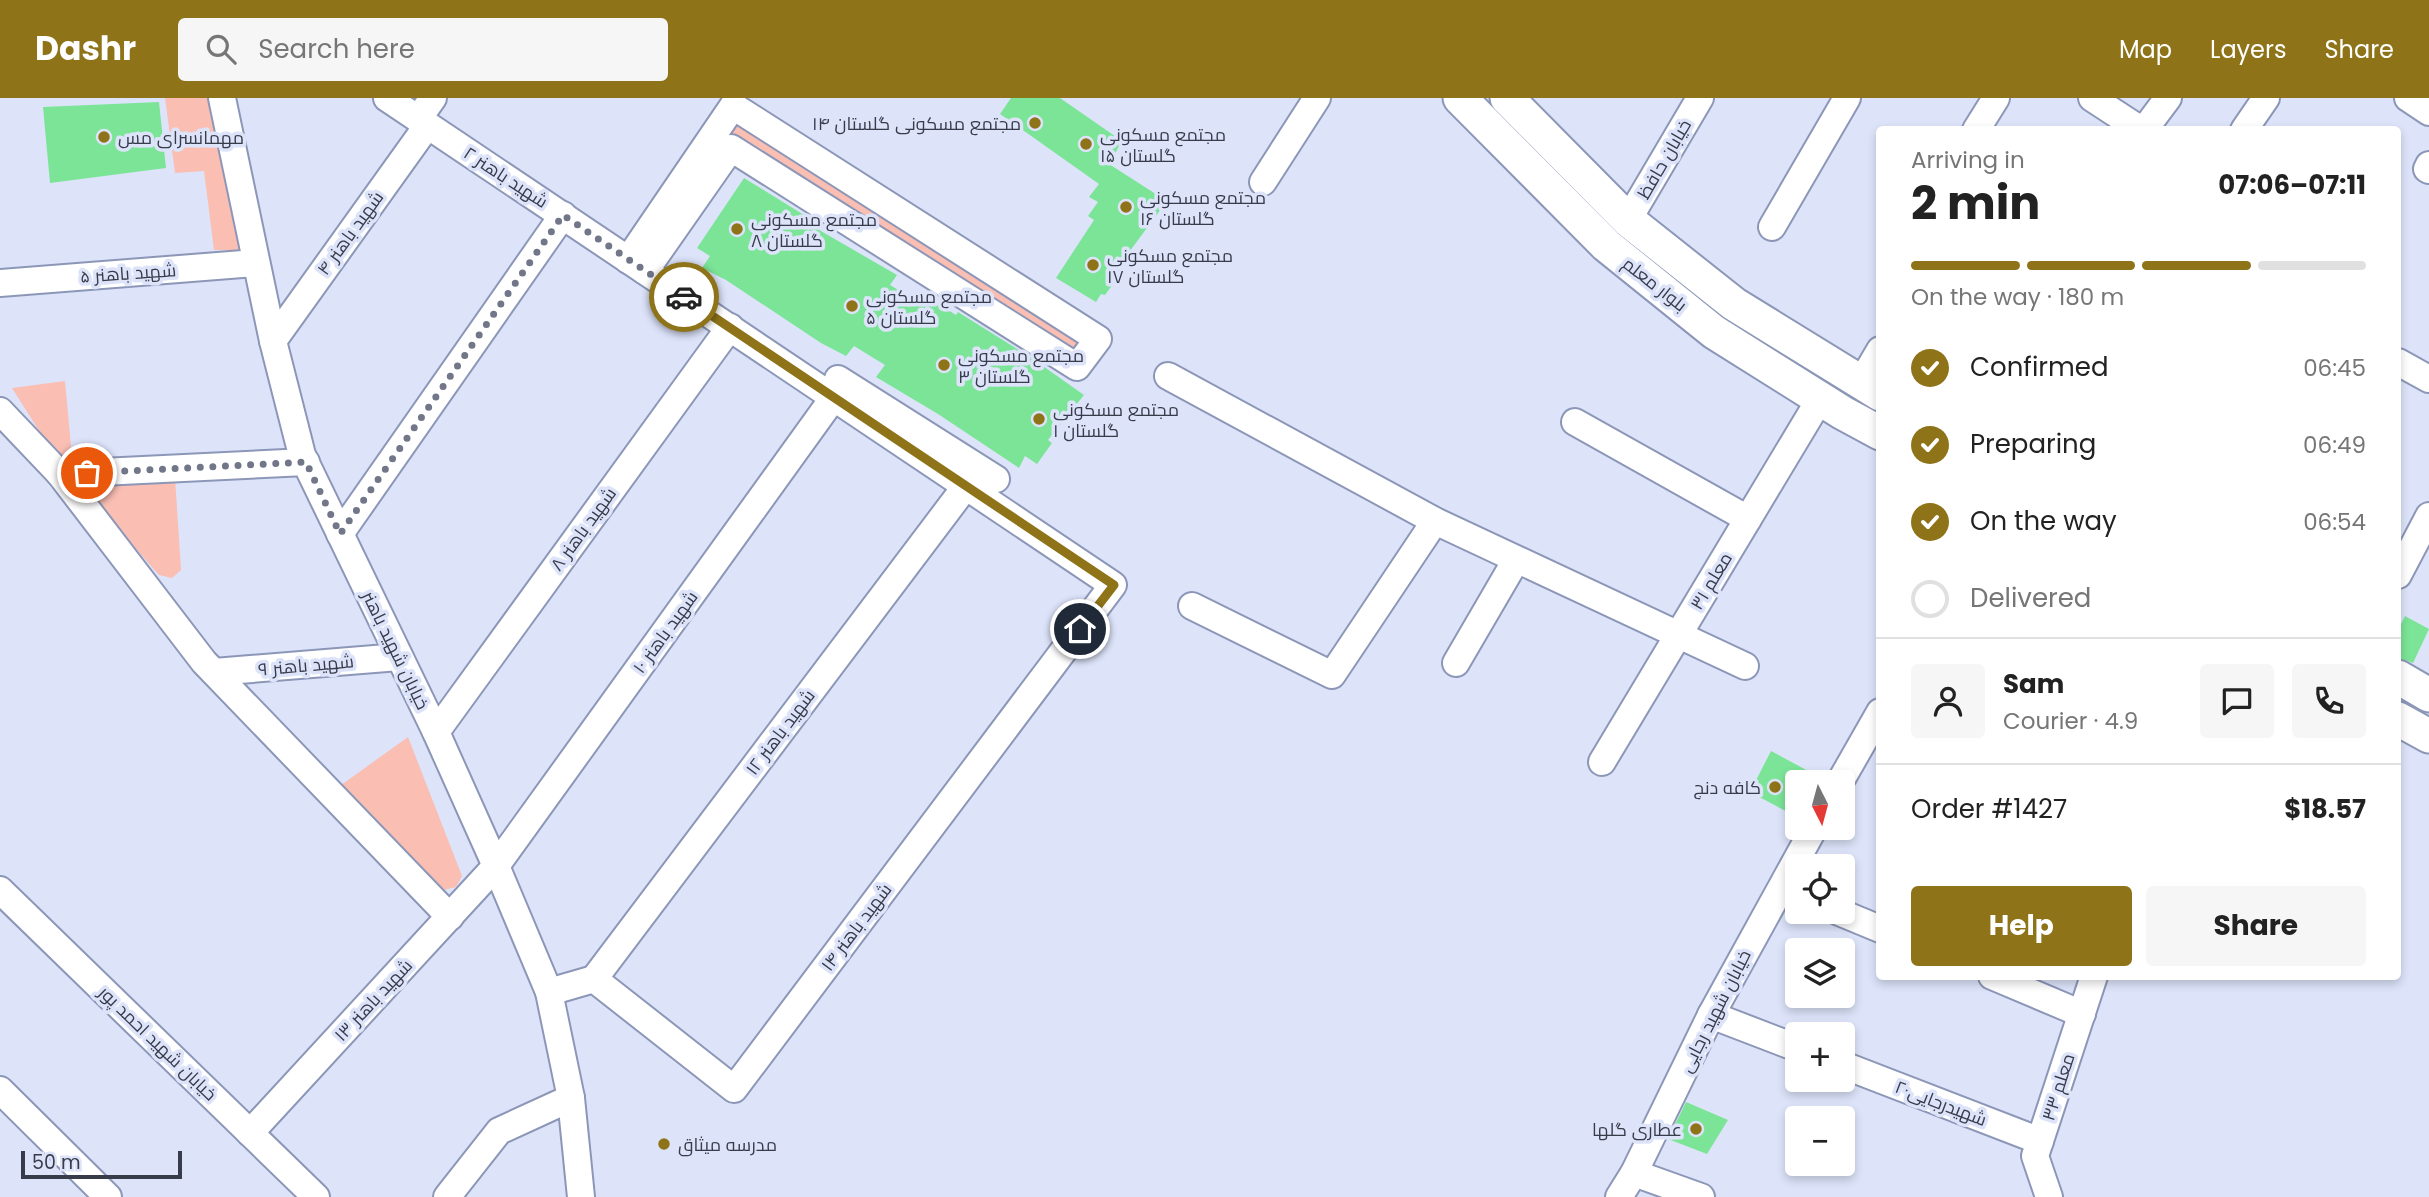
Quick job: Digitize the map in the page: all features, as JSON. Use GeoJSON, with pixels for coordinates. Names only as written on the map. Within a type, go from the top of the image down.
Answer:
{"type":"FeatureCollection","features":[{"type":"Feature","properties":{"kind":"main road","name":"بلوار معلم"},"geometry":{"type":"LineString","coordinates":[[1460,98],[1606,245],[1714,332],[1876,431]]}},
{"type":"Feature","properties":{"kind":"main road","name":"بلوار معلم"},"geometry":{"type":"LineString","coordinates":[[1507,98],[1628,220],[1734,304],[1870,389]]}},
{"type":"Feature","properties":{"kind":"main road"},"geometry":{"type":"LineString","coordinates":[[2401,679],[2429,695]]}},
{"type":"Feature","properties":{"kind":"main road"},"geometry":{"type":"LineString","coordinates":[[2401,721],[2429,736]]}},
{"type":"Feature","properties":{"kind":"street","name":"خیابان شهید باهنر"},"geometry":{"type":"LineString","coordinates":[[222,98],[273,341],[306,462],[436,732],[549,992],[571,1098],[582,1197]]}},
{"type":"Feature","properties":{"kind":"street","name":"شهید باهنر ۲"},"geometry":{"type":"LineString","coordinates":[[387,98],[563,215],[642,263],[730,327],[1114,585]]}},
{"type":"Feature","properties":{"kind":"street","name":"شهید باهنر ۴"},"geometry":{"type":"LineString","coordinates":[[273,341],[422,122],[433,98]]}},
{"type":"Feature","properties":{"kind":"street"},"geometry":{"type":"LineString","coordinates":[[1263,182],[1317,98]]}},
{"type":"Feature","properties":{"kind":"street","name":"خیابان حافظ"},"geometry":{"type":"LineString","coordinates":[[1628,220],[1700,98]]}},
{"type":"Feature","properties":{"kind":"street"},"geometry":{"type":"LineString","coordinates":[[1773,227],[1847,98]]}},
{"type":"Feature","properties":{"kind":"street"},"geometry":{"type":"LineString","coordinates":[[1978,126],[1996,98]]}},
{"type":"Feature","properties":{"kind":"street"},"geometry":{"type":"LineString","coordinates":[[2092,98],[2137,126]]}},
{"type":"Feature","properties":{"kind":"street"},"geometry":{"type":"LineString","coordinates":[[2146,126],[2168,98]]}},
{"type":"Feature","properties":{"kind":"street"},"geometry":{"type":"LineString","coordinates":[[2247,126],[2266,98]]}},
{"type":"Feature","properties":{"kind":"street"},"geometry":{"type":"LineString","coordinates":[[2408,98],[2429,111]]}},
{"type":"Feature","properties":{"kind":"street"},"geometry":{"type":"LineString","coordinates":[[722,142],[1077,367],[1098,339],[733,106],[722,142],[642,263],[996,480]]}},
{"type":"Feature","properties":{"kind":"street"},"geometry":{"type":"LineString","coordinates":[[2429,165],[2429,170]]}},
{"type":"Feature","properties":{"kind":"street"},"geometry":{"type":"LineString","coordinates":[[340,534],[563,215]]}},
{"type":"Feature","properties":{"kind":"street","name":"شهید باهنر ۵"},"geometry":{"type":"LineString","coordinates":[[0,283],[256,263]]}},
{"type":"Feature","properties":{"kind":"street","name":"شهید باهنر ۸"},"geometry":{"type":"LineString","coordinates":[[436,732],[730,327]]}},
{"type":"Feature","properties":{"kind":"street"},"geometry":{"type":"LineString","coordinates":[[2401,364],[2429,379]]}},
{"type":"Feature","properties":{"kind":"street"},"geometry":{"type":"LineString","coordinates":[[1870,389],[1876,366]]}},
{"type":"Feature","properties":{"kind":"street"},"geometry":{"type":"LineString","coordinates":[[1168,376],[1435,521],[1745,666]]}},
{"type":"Feature","properties":{"kind":"street","name":"شهید باهنر ۱۰"},"geometry":{"type":"LineString","coordinates":[[496,866],[835,397]]}},
{"type":"Feature","properties":{"kind":"street","name":"معلم ۳۱"},"geometry":{"type":"LineString","coordinates":[[1602,762],[1820,399]]}},
{"type":"Feature","properties":{"kind":"street"},"geometry":{"type":"LineString","coordinates":[[0,411],[60,474],[214,673],[450,918]]}},
{"type":"Feature","properties":{"kind":"street"},"geometry":{"type":"LineString","coordinates":[[1575,422],[1748,519]]}},
{"type":"Feature","properties":{"kind":"street"},"geometry":{"type":"LineString","coordinates":[[60,474],[306,462]]}},
{"type":"Feature","properties":{"kind":"street","name":"شهید باهنر ۱۲"},"geometry":{"type":"LineString","coordinates":[[594,979],[966,486]]}},
{"type":"Feature","properties":{"kind":"street"},"geometry":{"type":"LineString","coordinates":[[2401,569],[2429,516]]}},
{"type":"Feature","properties":{"kind":"street"},"geometry":{"type":"LineString","coordinates":[[1192,606],[1332,675],[1435,521]]}},
{"type":"Feature","properties":{"kind":"street"},"geometry":{"type":"LineString","coordinates":[[1456,663],[1516,560]]}},
{"type":"Feature","properties":{"kind":"street","name":"شهید باهنر ۱۴"},"geometry":{"type":"LineString","coordinates":[[594,979],[734,1089],[1114,585]]}},
{"type":"Feature","properties":{"kind":"street","name":"شهید باهنر ۹"},"geometry":{"type":"LineString","coordinates":[[214,673],[399,657]]}},
{"type":"Feature","properties":{"kind":"street"},"geometry":{"type":"LineString","coordinates":[[1847,770],[1876,719]]}},
{"type":"Feature","properties":{"kind":"street","name":"شهید باهنر ۱۳"},"geometry":{"type":"LineString","coordinates":[[250,1133],[496,866]]}},
{"type":"Feature","properties":{"kind":"street","name":"خیابان شهید احمد پور"},"geometry":{"type":"LineString","coordinates":[[0,890],[316,1197]]}},
{"type":"Feature","properties":{"kind":"street","name":"خیابان شهید رجایی"},"geometry":{"type":"LineString","coordinates":[[1619,1197],[1634,1173],[1711,1015],[1785,897]]}},
{"type":"Feature","properties":{"kind":"street"},"geometry":{"type":"LineString","coordinates":[[1855,919],[1876,927]]}},
{"type":"Feature","properties":{"kind":"street"},"geometry":{"type":"LineString","coordinates":[[549,992],[594,979]]}},
{"type":"Feature","properties":{"kind":"street"},"geometry":{"type":"LineString","coordinates":[[2002,980],[2082,1014]]}},
{"type":"Feature","properties":{"kind":"street","name":"معلم ۳۳"},"geometry":{"type":"LineString","coordinates":[[2049,1197],[2035,1156],[2093,980]]}},
{"type":"Feature","properties":{"kind":"street"},"geometry":{"type":"LineString","coordinates":[[1711,1015],[1785,1043]]}},
{"type":"Feature","properties":{"kind":"street","name":"شهیدرجایی۲۰"},"geometry":{"type":"LineString","coordinates":[[1855,1071],[2040,1141]]}},
{"type":"Feature","properties":{"kind":"street"},"geometry":{"type":"LineString","coordinates":[[0,1090],[102,1191]]}},
{"type":"Feature","properties":{"kind":"street"},"geometry":{"type":"LineString","coordinates":[[447,1197],[499,1131],[571,1098]]}},
{"type":"Feature","properties":{"kind":"street"},"geometry":{"type":"LineString","coordinates":[[1634,1173],[1701,1197]]}},
{"type":"Feature","properties":{"kind":"shaded area"},"geometry":{"type":"Polygon","coordinates":[[[165,98],[214,98],[240,250],[214,250],[204,171],[175,173],[165,98]]]}},
{"type":"Feature","properties":{"kind":"shaded area"},"geometry":{"type":"Polygon","coordinates":[[[735,110],[1094,340],[1076,363],[716,135],[735,110]]]}},
{"type":"Feature","properties":{"kind":"shaded area"},"geometry":{"type":"Polygon","coordinates":[[[65,381],[72,457],[63,462],[57,459],[12,388],[65,381]]]}},
{"type":"Feature","properties":{"kind":"shaded area"},"geometry":{"type":"Polygon","coordinates":[[[175,477],[181,570],[172,578],[159,575],[78,483],[175,477]]]}},
{"type":"Feature","properties":{"kind":"shaded area"},"geometry":{"type":"Polygon","coordinates":[[[408,737],[462,876],[456,887],[440,891],[337,788],[408,737]]]}},
{"type":"Feature","properties":{"kind":"building"},"geometry":{"type":"Polygon","coordinates":[[[1011,98],[1060,98],[1122,141],[1109,164],[1162,198],[1157,205],[1161,209],[1121,263],[1124,266],[1113,284],[1096,302],[1056,278],[1094,220],[1088,216],[1098,202],[1089,197],[1099,184],[1000,114],[1011,98]]]}},
{"type":"Feature","properties":{"kind":"building","name":"مهمانسرای مس"},"geometry":{"type":"Polygon","coordinates":[[[159,102],[166,168],[50,183],[43,107],[159,102]]]}},
{"type":"Feature","properties":{"kind":"building"},"geometry":{"type":"Polygon","coordinates":[[[744,178],[817,223],[814,227],[897,275],[890,285],[923,305],[927,297],[956,315],[958,312],[1084,395],[1048,440],[1052,443],[1037,464],[1025,456],[1019,468],[876,377],[885,365],[854,346],[846,356],[821,343],[726,280],[702,268],[710,256],[697,248],[744,178]]]}},
{"type":"Feature","properties":{"kind":"building"},"geometry":{"type":"Polygon","coordinates":[[[2405,616],[2429,629],[2413,663],[2401,659],[2401,624],[2405,616]]]}},
{"type":"Feature","properties":{"kind":"building","name":"کافه دنج"},"geometry":{"type":"Polygon","coordinates":[[[1771,751],[1806,770],[1785,770],[1785,811],[1750,792],[1771,751]]]}},
{"type":"Feature","properties":{"kind":"building","name":"عطاری گلها"},"geometry":{"type":"Polygon","coordinates":[[[1686,1102],[1728,1120],[1707,1154],[1668,1139],[1686,1102]]]}},
{"type":"Feature","properties":{"kind":"way so far"},"geometry":{"type":"LineString","coordinates":[[87,473],[306,462],[340,534],[563,215],[684,297]]}},
{"type":"Feature","properties":{"kind":"place","name":"مجتمع مسکونی گلستان ۱۴"},"geometry":{"type":"Point","coordinates":[1035,123]}},
{"type":"Feature","properties":{"kind":"place","name":"مهمانسرای مس"},"geometry":{"type":"Point","coordinates":[104,137]}},
{"type":"Feature","properties":{"kind":"place","name":"مجتمع مسکونی گلستان ۱۵"},"geometry":{"type":"Point","coordinates":[1086,144]}},
{"type":"Feature","properties":{"kind":"place","name":"مجتمع مسکونی گلستان ۱۶"},"geometry":{"type":"Point","coordinates":[1126,207]}},
{"type":"Feature","properties":{"kind":"place","name":"مجتمع مسکونی گلستان ۸"},"geometry":{"type":"Point","coordinates":[737,229]}},
{"type":"Feature","properties":{"kind":"place","name":"مجتمع مسکونی گلستان ۱۷"},"geometry":{"type":"Point","coordinates":[1093,265]}},
{"type":"Feature","properties":{"kind":"place","name":"مجتمع مسکونی گلستان ۵"},"geometry":{"type":"Point","coordinates":[852,306]}},
{"type":"Feature","properties":{"kind":"place","name":"مجتمع مسکونی گلستان ۳"},"geometry":{"type":"Point","coordinates":[944,365]}},
{"type":"Feature","properties":{"kind":"place","name":"مجتمع مسکونی گلستان ۱"},"geometry":{"type":"Point","coordinates":[1039,419]}},
{"type":"Feature","properties":{"kind":"place","name":"کافه دنج"},"geometry":{"type":"Point","coordinates":[1775,787]}},
{"type":"Feature","properties":{"kind":"place","name":"عطاری گلها"},"geometry":{"type":"Point","coordinates":[1696,1129]}},
{"type":"Feature","properties":{"kind":"place","name":"مدرسه میثاق"},"geometry":{"type":"Point","coordinates":[664,1144]}},
{"type":"Feature","properties":{"kind":"route"},"geometry":{"type":"LineString","coordinates":[[684,297],[1114,585],[1080,629]]}}]}
